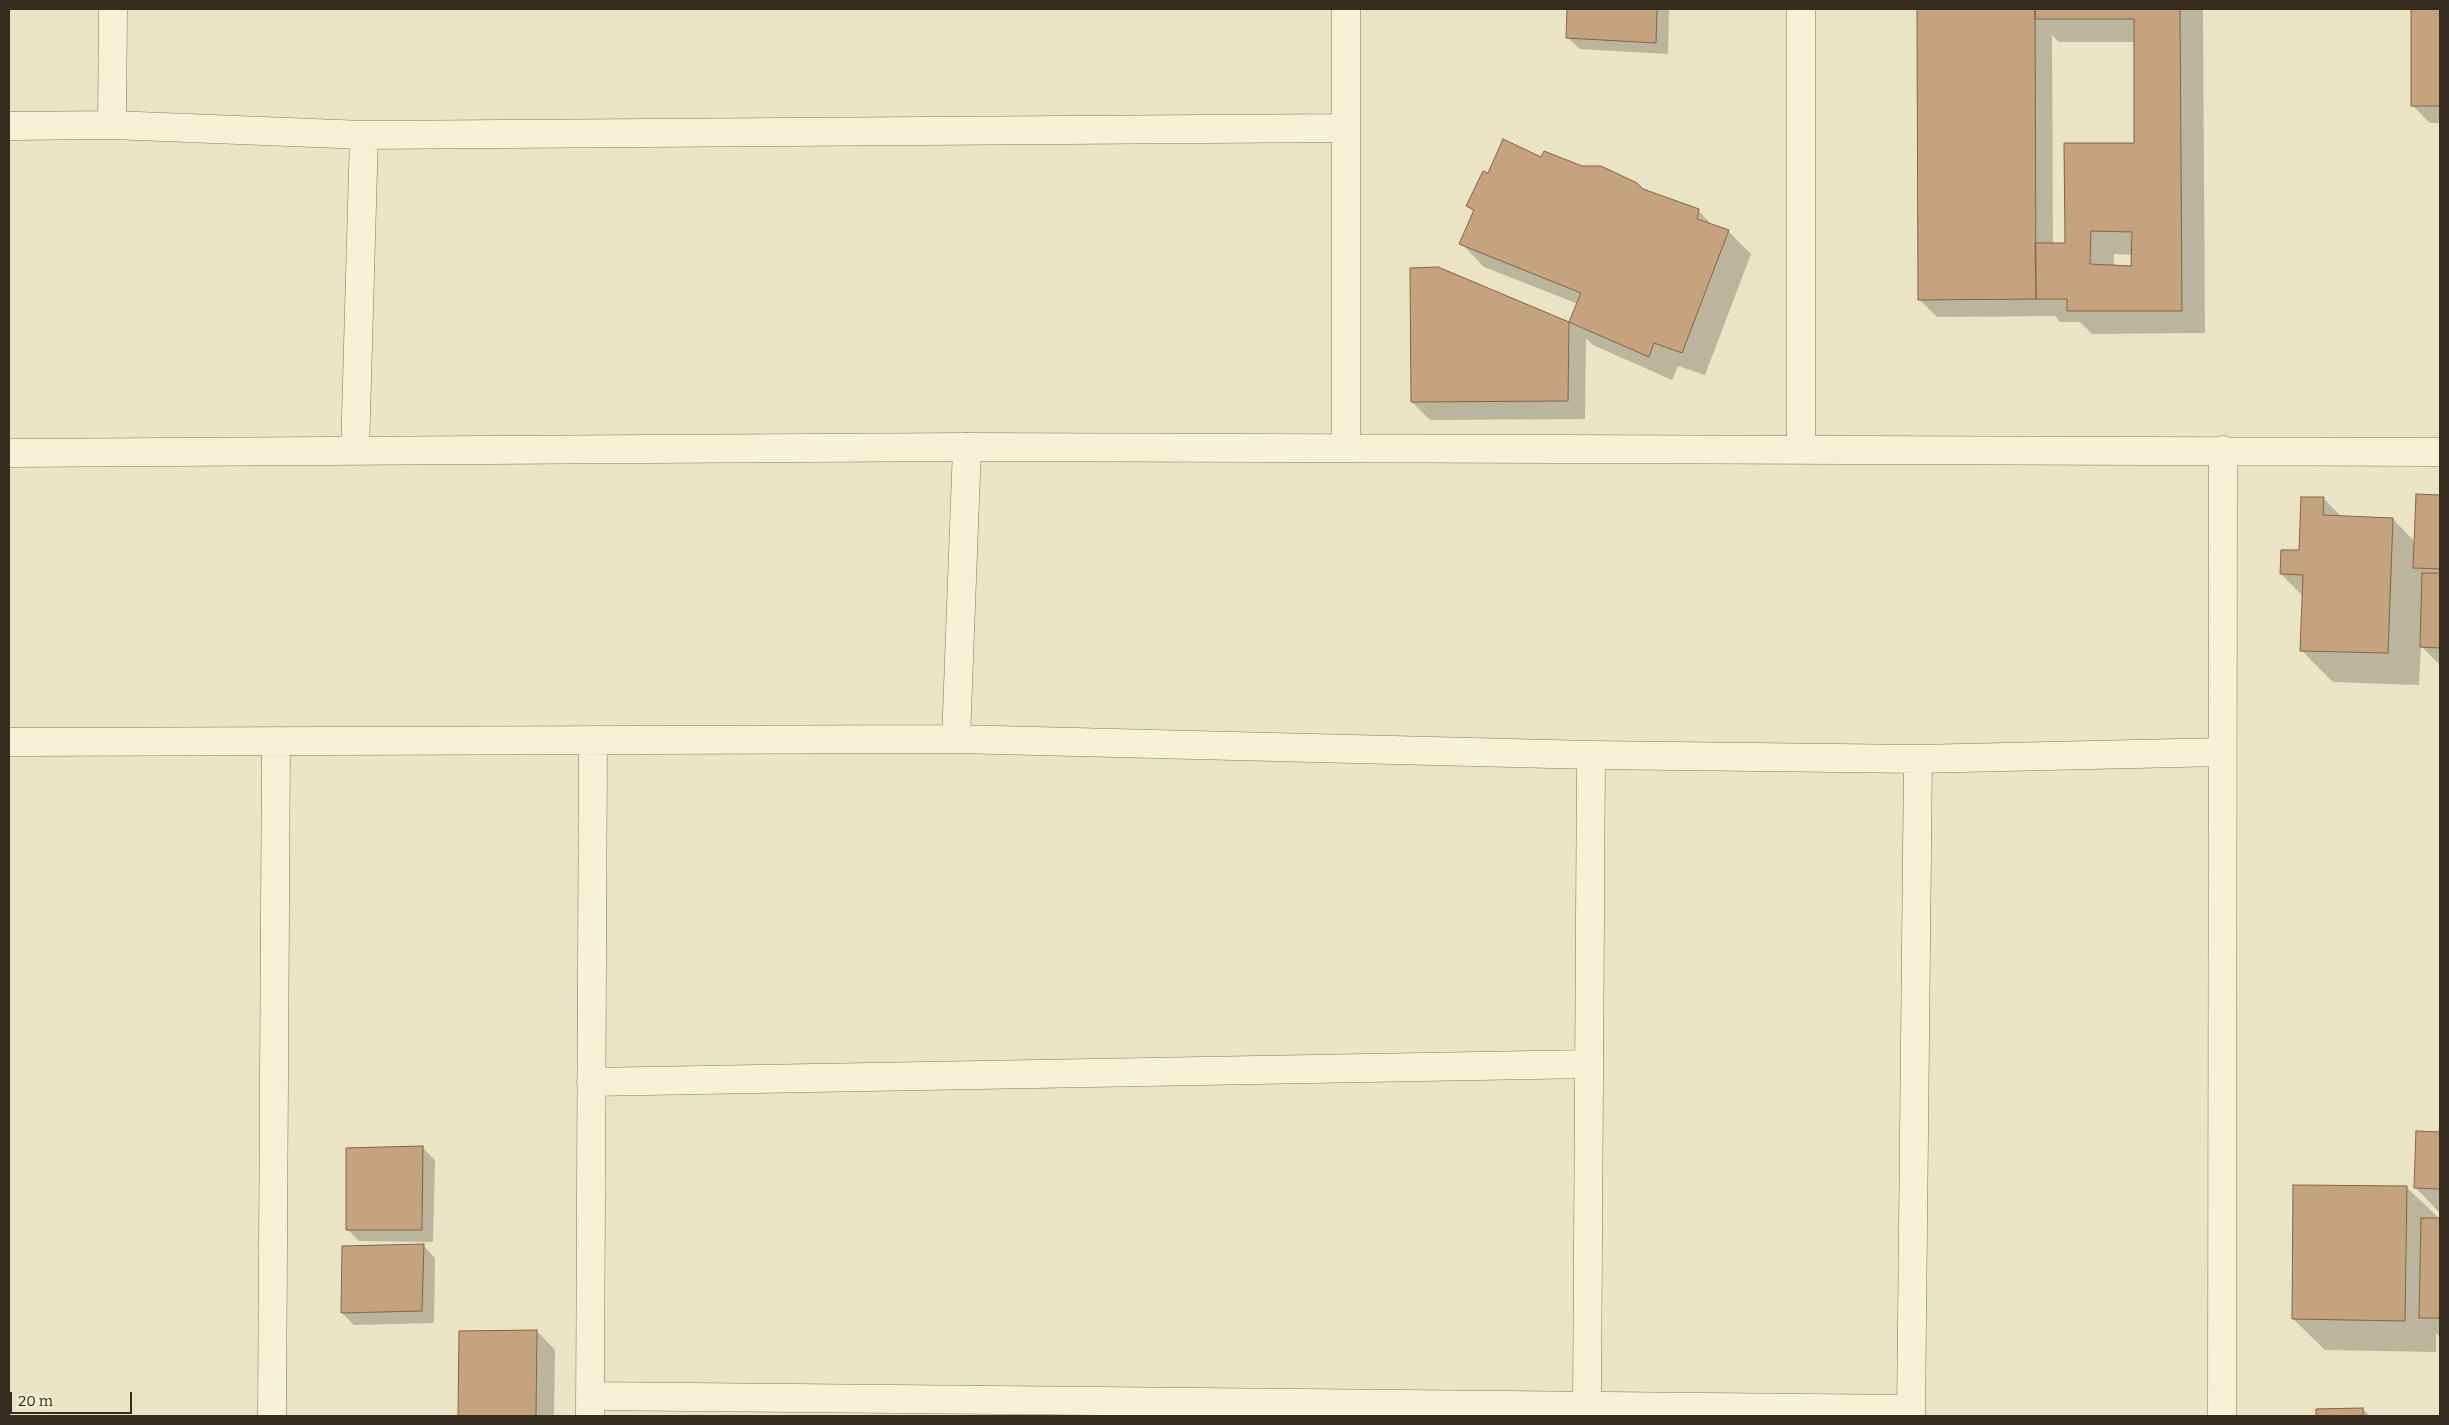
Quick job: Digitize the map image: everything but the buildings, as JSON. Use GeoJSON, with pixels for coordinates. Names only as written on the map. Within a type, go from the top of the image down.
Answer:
{"type":"FeatureCollection","features":[{"type":"Feature","properties":{"kind":"street"},"geometry":{"type":"LineString","coordinates":[[112,124],[113,9]]}},
{"type":"Feature","properties":{"kind":"street"},"geometry":{"type":"LineString","coordinates":[[1346,9],[1346,448]]}},
{"type":"Feature","properties":{"kind":"street"},"geometry":{"type":"LineString","coordinates":[[1801,9],[1801,449]]}},
{"type":"Feature","properties":{"kind":"street"},"geometry":{"type":"LineString","coordinates":[[9,126],[112,124],[364,135],[1346,128]]}},
{"type":"Feature","properties":{"kind":"street"},"geometry":{"type":"LineString","coordinates":[[355,451],[364,135]]}},
{"type":"Feature","properties":{"kind":"street"},"geometry":{"type":"LineString","coordinates":[[956,739],[967,447]]}},
{"type":"Feature","properties":{"kind":"street"},"geometry":{"type":"LineString","coordinates":[[9,453],[967,447],[2440,452]]}},
{"type":"Feature","properties":{"kind":"street"},"geometry":{"type":"LineString","coordinates":[[2222,1416],[2223,450]]}},
{"type":"Feature","properties":{"kind":"street"},"geometry":{"type":"LineString","coordinates":[[9,742],[956,739],[1592,755],[1918,759],[2222,752]]}},
{"type":"Feature","properties":{"kind":"street"},"geometry":{"type":"LineString","coordinates":[[593,740],[590,1406],[1587,1406],[1911,1413],[1918,759]]}},
{"type":"Feature","properties":{"kind":"street"},"geometry":{"type":"LineString","coordinates":[[272,1416],[276,741]]}},
{"type":"Feature","properties":{"kind":"street"},"geometry":{"type":"LineString","coordinates":[[1587,1406],[1592,755]]}},
{"type":"Feature","properties":{"kind":"street"},"geometry":{"type":"LineString","coordinates":[[591,1082],[1590,1064]]}}]}
